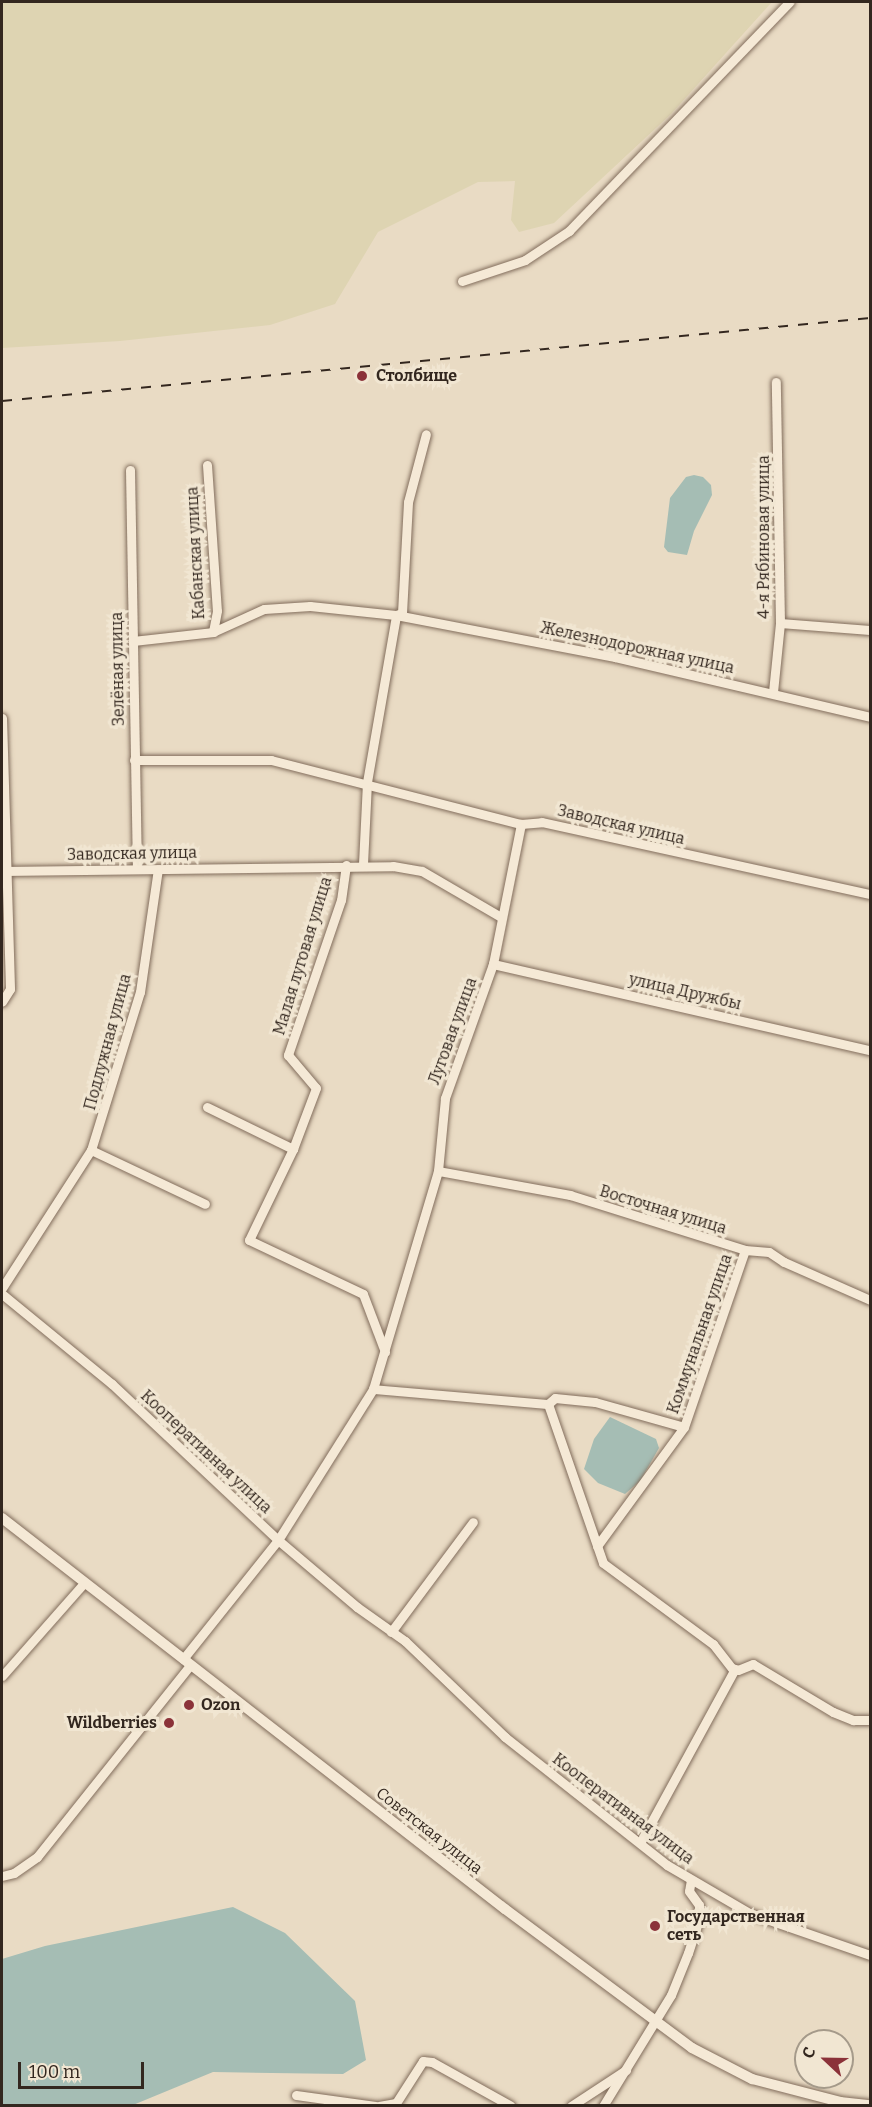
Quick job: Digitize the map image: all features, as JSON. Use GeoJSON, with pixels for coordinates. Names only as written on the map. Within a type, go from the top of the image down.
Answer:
{"type":"FeatureCollection","features":[{"type":"Feature","properties":{"kind":"street"},"geometry":{"type":"LineString","coordinates":[[462,281],[525,260],[569,231],[789,2]]}},
{"type":"Feature","properties":{"kind":"street","name":"4-я Рябиновая улица"},"geometry":{"type":"LineString","coordinates":[[773,692],[780,623],[776,382]]}},
{"type":"Feature","properties":{"kind":"street"},"geometry":{"type":"LineString","coordinates":[[363,864],[367,783],[396,615],[402,613],[408,502],[426,434]]}},
{"type":"Feature","properties":{"kind":"street","name":"Кабанская улица"},"geometry":{"type":"LineString","coordinates":[[207,465],[217,611],[213,632]]}},
{"type":"Feature","properties":{"kind":"street","name":"Зелёная улица"},"geometry":{"type":"LineString","coordinates":[[130,470],[137,868]]}},
{"type":"Feature","properties":{"kind":"street","name":"Кабанская улица"},"geometry":{"type":"LineString","coordinates":[[213,632],[264,609],[310,606],[396,615]]}},
{"type":"Feature","properties":{"kind":"street","name":"Железнодорожная улица"},"geometry":{"type":"LineString","coordinates":[[396,615],[773,692],[870,717]]}},
{"type":"Feature","properties":{"kind":"street"},"geometry":{"type":"LineString","coordinates":[[780,623],[870,630]]}},
{"type":"Feature","properties":{"kind":"street"},"geometry":{"type":"LineString","coordinates":[[133,641],[213,632]]}},
{"type":"Feature","properties":{"kind":"street"},"geometry":{"type":"LineString","coordinates":[[2,718],[3,871],[10,989],[2,1002]]}},
{"type":"Feature","properties":{"kind":"street","name":"Заводская улица"},"geometry":{"type":"LineString","coordinates":[[134,760],[271,760],[521,824],[542,822],[870,894]]}},
{"type":"Feature","properties":{"kind":"street","name":"Луговая улица"},"geometry":{"type":"LineString","coordinates":[[2,1876],[14,1873],[37,1857],[187,1662],[278,1539],[373,1389],[438,1171],[445,1098],[493,964],[521,824]]}},
{"type":"Feature","properties":{"kind":"street","name":"Малая луговая улица"},"geometry":{"type":"LineString","coordinates":[[346,864],[340,900],[288,1055],[316,1088],[293,1149],[249,1240],[363,1294],[385,1352]]}},
{"type":"Feature","properties":{"kind":"street","name":"Заводская улица"},"geometry":{"type":"LineString","coordinates":[[3,871],[363,864],[422,872],[501,917]]}},
{"type":"Feature","properties":{"kind":"street","name":"Подлужная улица"},"geometry":{"type":"LineString","coordinates":[[2,1288],[91,1150],[141,992],[158,868]]}},
{"type":"Feature","properties":{"kind":"street","name":"улица Дружбы"},"geometry":{"type":"LineString","coordinates":[[493,964],[870,1050]]}},
{"type":"Feature","properties":{"kind":"street"},"geometry":{"type":"LineString","coordinates":[[207,1107],[293,1149]]}},
{"type":"Feature","properties":{"kind":"street"},"geometry":{"type":"LineString","coordinates":[[91,1150],[206,1204]]}},
{"type":"Feature","properties":{"kind":"street","name":"Восточная улица"},"geometry":{"type":"LineString","coordinates":[[438,1171],[570,1196],[745,1250],[769,1252],[870,1300]]}},
{"type":"Feature","properties":{"kind":"street","name":"Коммунальная улица"},"geometry":{"type":"LineString","coordinates":[[597,1546],[684,1427],[745,1250]]}},
{"type":"Feature","properties":{"kind":"street","name":"Кооперативная улица"},"geometry":{"type":"LineString","coordinates":[[2,1294],[112,1384],[278,1539],[391,1632],[505,1737],[640,1843],[691,1880],[749,1914],[870,1955]]}},
{"type":"Feature","properties":{"kind":"street","name":"Коммунальная улица"},"geometry":{"type":"LineString","coordinates":[[373,1389],[548,1404],[555,1398],[595,1402],[684,1427]]}},
{"type":"Feature","properties":{"kind":"street"},"geometry":{"type":"LineString","coordinates":[[548,1404],[603,1563],[713,1644],[735,1669]]}},
{"type":"Feature","properties":{"kind":"street","name":"Советская улица"},"geometry":{"type":"LineString","coordinates":[[2,1518],[655,2023],[692,2048],[752,2079],[842,2104],[867,2104]]}},
{"type":"Feature","properties":{"kind":"street"},"geometry":{"type":"LineString","coordinates":[[391,1632],[473,1522]]}},
{"type":"Feature","properties":{"kind":"street"},"geometry":{"type":"LineString","coordinates":[[2,1677],[84,1582]]}},
{"type":"Feature","properties":{"kind":"street"},"geometry":{"type":"LineString","coordinates":[[640,1843],[735,1669],[753,1664],[833,1712],[853,1720],[870,1719]]}},
{"type":"Feature","properties":{"kind":"street"},"geometry":{"type":"LineString","coordinates":[[603,2106],[671,1995],[699,1919],[699,1905],[689,1891],[691,1880]]}},
{"type":"Feature","properties":{"kind":"street"},"geometry":{"type":"LineString","coordinates":[[380,2106],[396,2103],[423,2061],[432,2062],[511,2106]]}},
{"type":"Feature","properties":{"kind":"street"},"geometry":{"type":"LineString","coordinates":[[571,2106],[626,2070]]}},
{"type":"Feature","properties":{"kind":"street"},"geometry":{"type":"LineString","coordinates":[[296,2095],[375,2106]]}},
{"type":"Feature","properties":{"kind":"shaded area"},"geometry":{"type":"Polygon","coordinates":[[[2,2],[772,2],[671,114],[554,223],[519,232],[511,220],[515,181],[478,182],[378,232],[335,304],[270,325],[120,341],[2,348],[2,2]]]}},
{"type":"Feature","properties":{"kind":"shaded area"},"geometry":{"type":"Polygon","coordinates":[[[694,475],[703,477],[711,485],[712,495],[694,531],[687,555],[668,552],[664,547],[670,498],[686,477],[694,475]]]}},
{"type":"Feature","properties":{"kind":"shaded area"},"geometry":{"type":"Polygon","coordinates":[[[610,1417],[656,1439],[659,1448],[640,1481],[625,1494],[598,1483],[584,1469],[594,1439],[610,1417]]]}},
{"type":"Feature","properties":{"kind":"shaded area"},"geometry":{"type":"Polygon","coordinates":[[[233,1907],[285,1933],[355,2001],[366,2060],[343,2074],[213,2072],[133,2105],[2,2105],[2,1959],[45,1946],[233,1907]]]}},
{"type":"Feature","properties":{"kind":"railway"},"geometry":{"type":"LineString","coordinates":[[2,401],[870,318]]}},
{"type":"Feature","properties":{"kind":"place","name":"Столбище"},"geometry":{"type":"Point","coordinates":[362,376]}},
{"type":"Feature","properties":{"kind":"place","name":"Ozon"},"geometry":{"type":"Point","coordinates":[189,1705]}},
{"type":"Feature","properties":{"kind":"place","name":"Wildberries"},"geometry":{"type":"Point","coordinates":[169,1723]}},
{"type":"Feature","properties":{"kind":"place","name":"Государственная сеть"},"geometry":{"type":"Point","coordinates":[655,1926]}}]}
